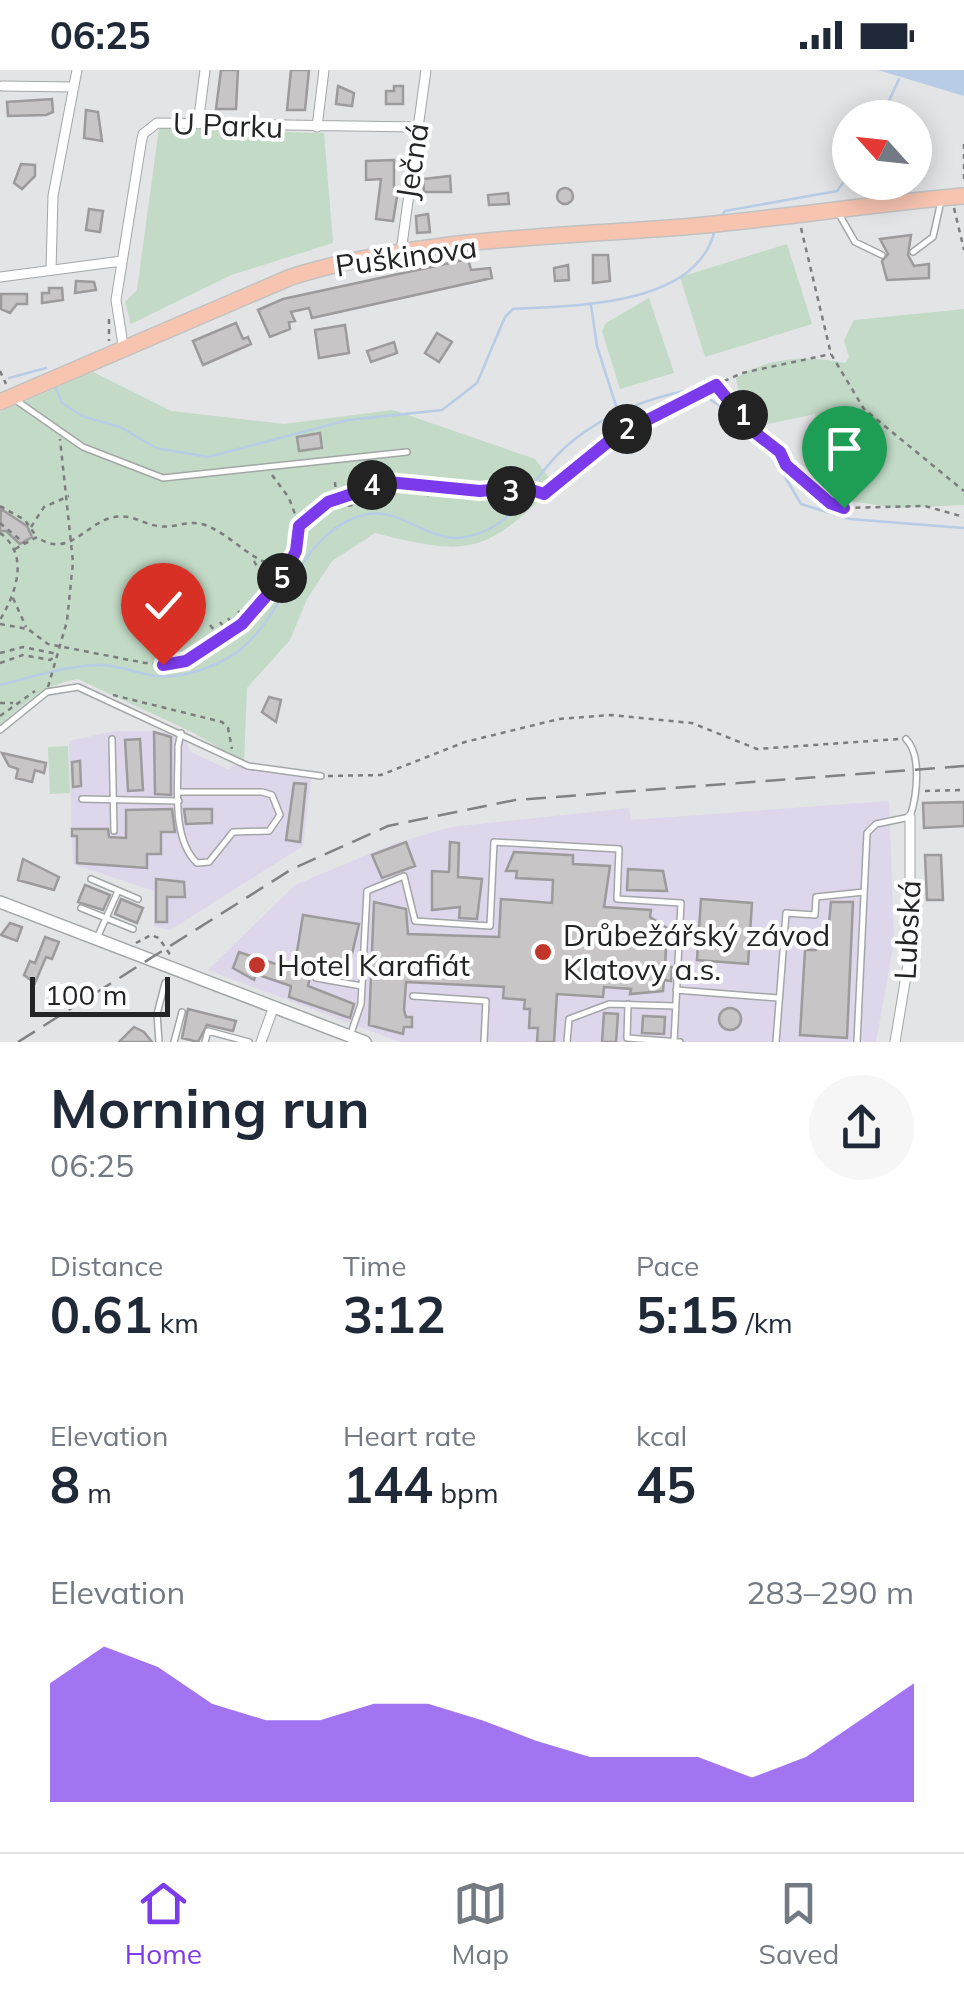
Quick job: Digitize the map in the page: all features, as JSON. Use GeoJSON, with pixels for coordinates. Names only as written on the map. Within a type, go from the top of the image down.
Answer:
{"type":"FeatureCollection","features":[{"type":"Feature","properties":{"kind":"main road","name":"Puškinova"},"geometry":{"type":"LineString","coordinates":[[8,393],[124,350],[291,277],[339,262],[401,252],[798,217],[952,197]]}},
{"type":"Feature","properties":{"kind":"street"},"geometry":{"type":"LineString","coordinates":[[51,270],[53,196],[77,70]]}},
{"type":"Feature","properties":{"kind":"street"},"geometry":{"type":"LineString","coordinates":[[198,124],[204,70]]}},
{"type":"Feature","properties":{"kind":"street"},"geometry":{"type":"LineString","coordinates":[[317,127],[324,70]]}},
{"type":"Feature","properties":{"kind":"street","name":"Ječná"},"geometry":{"type":"LineString","coordinates":[[401,252],[426,70]]}},
{"type":"Feature","properties":{"kind":"street"},"geometry":{"type":"LineString","coordinates":[[2,86],[74,87]]}},
{"type":"Feature","properties":{"kind":"street","name":"U Parku"},"geometry":{"type":"LineString","coordinates":[[124,350],[116,300],[143,134],[157,123],[417,126]]}},
{"type":"Feature","properties":{"kind":"street"},"geometry":{"type":"LineString","coordinates":[[0,277],[122,261]]}},
{"type":"Feature","properties":{"kind":"street","name":"Lubská"},"geometry":{"type":"LineString","coordinates":[[896,1042],[910,952],[910,816]]}},
{"type":"Feature","properties":{"kind":"street"},"geometry":{"type":"LineString","coordinates":[[0,902],[274,1006],[337,1037],[350,1036],[365,1042]]}},
{"type":"Feature","properties":{"kind":"street"},"geometry":{"type":"LineString","coordinates":[[260,1042],[274,1006]]}},
{"type":"Feature","properties":{"kind":"lane"},"geometry":{"type":"LineString","coordinates":[[913,252],[933,238],[952,197]]}},
{"type":"Feature","properties":{"kind":"lane"},"geometry":{"type":"LineString","coordinates":[[837,211],[855,242],[882,254]]}},
{"type":"Feature","properties":{"kind":"lane"},"geometry":{"type":"LineString","coordinates":[[8,393],[83,447],[163,478],[407,452]]}},
{"type":"Feature","properties":{"kind":"lane"},"geometry":{"type":"LineString","coordinates":[[0,730],[47,692],[78,686],[248,766],[321,776]]}},
{"type":"Feature","properties":{"kind":"lane"},"geometry":{"type":"LineString","coordinates":[[180,792],[262,792],[272,795],[280,815],[269,830],[233,832],[209,862],[197,863],[186,853],[180,801],[180,792],[181,733]]}},
{"type":"Feature","properties":{"kind":"lane"},"geometry":{"type":"LineString","coordinates":[[112,739],[114,831]]}},
{"type":"Feature","properties":{"kind":"lane"},"geometry":{"type":"LineString","coordinates":[[857,1042],[867,833],[876,824],[910,816],[918,790],[912,745],[906,739]]}},
{"type":"Feature","properties":{"kind":"lane"},"geometry":{"type":"LineString","coordinates":[[82,799],[180,801]]}},
{"type":"Feature","properties":{"kind":"lane"},"geometry":{"type":"LineString","coordinates":[[350,1036],[362,986],[367,891],[404,876],[415,921],[490,926],[494,842],[619,850],[616,899],[680,904],[677,1042],[627,1038],[628,1004]]}},
{"type":"Feature","properties":{"kind":"lane"},"geometry":{"type":"LineString","coordinates":[[90,880],[138,899]]}},
{"type":"Feature","properties":{"kind":"lane"},"geometry":{"type":"LineString","coordinates":[[97,939],[118,891]]}},
{"type":"Feature","properties":{"kind":"lane"},"geometry":{"type":"LineString","coordinates":[[776,1042],[786,913],[815,915],[816,897],[864,892]]}},
{"type":"Feature","properties":{"kind":"lane"},"geometry":{"type":"LineString","coordinates":[[80,908],[134,929]]}},
{"type":"Feature","properties":{"kind":"lane"},"geometry":{"type":"LineString","coordinates":[[316,978],[362,986]]}},
{"type":"Feature","properties":{"kind":"lane"},"geometry":{"type":"LineString","coordinates":[[159,1042],[157,1014],[166,983]]}},
{"type":"Feature","properties":{"kind":"lane"},"geometry":{"type":"LineString","coordinates":[[676,990],[778,998]]}},
{"type":"Feature","properties":{"kind":"lane"},"geometry":{"type":"LineString","coordinates":[[413,996],[486,1002],[484,1042]]}},
{"type":"Feature","properties":{"kind":"lane"},"geometry":{"type":"LineString","coordinates":[[568,1042],[569,1019],[609,1004],[675,1006]]}},
{"type":"Feature","properties":{"kind":"lane"},"geometry":{"type":"LineString","coordinates":[[174,1042],[182,1012]]}},
{"type":"Feature","properties":{"kind":"lane"},"geometry":{"type":"LineString","coordinates":[[203,1040],[208,1031],[249,1042]]}},
{"type":"Feature","properties":{"kind":"path"},"geometry":{"type":"LineString","coordinates":[[964,144],[964,180]]}},
{"type":"Feature","properties":{"kind":"path"},"geometry":{"type":"LineString","coordinates":[[952,197],[964,250]]}},
{"type":"Feature","properties":{"kind":"path"},"geometry":{"type":"LineString","coordinates":[[798,217],[831,354],[864,409],[964,491]]}},
{"type":"Feature","properties":{"kind":"path"},"geometry":{"type":"LineString","coordinates":[[103,347],[111,336],[108,309]]}},
{"type":"Feature","properties":{"kind":"path"},"geometry":{"type":"LineString","coordinates":[[299,526],[328,502],[388,482],[480,491],[526,488],[550,492],[614,437],[716,385],[770,364],[831,354]]}},
{"type":"Feature","properties":{"kind":"path"},"geometry":{"type":"LineString","coordinates":[[0,372],[8,393]]}},
{"type":"Feature","properties":{"kind":"path"},"geometry":{"type":"LineString","coordinates":[[716,385],[753,431],[780,452],[786,465],[830,503],[844,508],[926,506],[964,517]]}},
{"type":"Feature","properties":{"kind":"path"},"geometry":{"type":"LineString","coordinates":[[49,684],[59,654],[72,581],[70,496],[59,432]]}},
{"type":"Feature","properties":{"kind":"path"},"geometry":{"type":"LineString","coordinates":[[0,533],[16,549],[18,573],[0,622],[28,629],[48,644],[170,665],[193,658],[218,636],[236,629],[272,592],[288,568],[299,539],[299,526],[289,498],[263,468]]}},
{"type":"Feature","properties":{"kind":"path"},"geometry":{"type":"LineString","coordinates":[[335,482],[336,496],[346,506],[371,501],[384,490],[428,484],[430,502]]}},
{"type":"Feature","properties":{"kind":"path"},"geometry":{"type":"LineString","coordinates":[[31,527],[44,507],[70,496]]}},
{"type":"Feature","properties":{"kind":"path"},"geometry":{"type":"LineString","coordinates":[[0,506],[17,513],[37,538],[55,546],[73,543],[90,528],[119,516],[164,527],[189,522],[214,530],[253,560],[272,592]]}},
{"type":"Feature","properties":{"kind":"path"},"geometry":{"type":"LineString","coordinates":[[0,523],[24,544]]}},
{"type":"Feature","properties":{"kind":"path"},"geometry":{"type":"LineString","coordinates":[[16,549],[37,538]]}},
{"type":"Feature","properties":{"kind":"path"},"geometry":{"type":"LineString","coordinates":[[253,560],[288,568]]}},
{"type":"Feature","properties":{"kind":"path"},"geometry":{"type":"LineString","coordinates":[[12,596],[28,629]]}},
{"type":"Feature","properties":{"kind":"path"},"geometry":{"type":"LineString","coordinates":[[238,610],[246,620]]}},
{"type":"Feature","properties":{"kind":"path"},"geometry":{"type":"LineString","coordinates":[[228,618],[236,629]]}},
{"type":"Feature","properties":{"kind":"path"},"geometry":{"type":"LineString","coordinates":[[220,622],[228,632]]}},
{"type":"Feature","properties":{"kind":"path"},"geometry":{"type":"LineString","coordinates":[[210,625],[218,636]]}},
{"type":"Feature","properties":{"kind":"path"},"geometry":{"type":"LineString","coordinates":[[0,653],[18,647],[59,654]]}},
{"type":"Feature","properties":{"kind":"path"},"geometry":{"type":"LineString","coordinates":[[0,663],[23,656],[50,660],[59,654]]}},
{"type":"Feature","properties":{"kind":"path"},"geometry":{"type":"LineString","coordinates":[[0,703],[18,703]]}},
{"type":"Feature","properties":{"kind":"path"},"geometry":{"type":"LineString","coordinates":[[321,776],[382,775],[466,742],[559,720],[611,715],[692,723],[758,749],[906,739]]}},
{"type":"Feature","properties":{"kind":"path"},"geometry":{"type":"LineString","coordinates":[[918,790],[964,790]]}},
{"type":"Feature","properties":{"kind":"shaded area"},"geometry":{"type":"Polygon","coordinates":[[[115,731],[171,732],[184,739],[191,752],[229,770],[232,765],[311,779],[303,846],[170,930],[154,926],[154,891],[73,864],[69,741],[115,731]]]}},
{"type":"Feature","properties":{"kind":"shaded area"},"geometry":{"type":"Polygon","coordinates":[[[889,801],[894,941],[876,1042],[400,1042],[208,970],[295,885],[393,844],[451,827],[629,808],[631,820],[889,801]]]}},
{"type":"Feature","properties":{"kind":"green space"},"geometry":{"type":"Polygon","coordinates":[[[159,128],[324,133],[333,243],[231,275],[131,324],[125,302],[137,290],[159,128]]]}},
{"type":"Feature","properties":{"kind":"green space"},"geometry":{"type":"Polygon","coordinates":[[[787,244],[812,324],[705,357],[680,277],[787,244]]]}},
{"type":"Feature","properties":{"kind":"green space"},"geometry":{"type":"Polygon","coordinates":[[[649,298],[674,373],[620,389],[602,331],[606,323],[649,298]]]}},
{"type":"Feature","properties":{"kind":"green space"},"geometry":{"type":"Polygon","coordinates":[[[964,309],[964,505],[895,508],[845,500],[815,414],[763,425],[739,392],[736,378],[762,365],[804,359],[845,363],[849,357],[844,340],[854,320],[964,309]]]}},
{"type":"Feature","properties":{"kind":"green space"},"geometry":{"type":"Polygon","coordinates":[[[93,372],[171,411],[284,424],[393,410],[535,459],[555,486],[510,525],[474,544],[433,545],[375,533],[332,561],[307,599],[290,640],[247,688],[244,763],[194,733],[78,679],[46,690],[0,725],[0,412],[93,372]]]}},
{"type":"Feature","properties":{"kind":"green space"},"geometry":{"type":"Polygon","coordinates":[[[68,746],[70,793],[50,794],[48,747],[68,746]]]}},
{"type":"Feature","properties":{"kind":"water"},"geometry":{"type":"Polygon","coordinates":[[[878,70],[964,70],[964,96],[878,70]]]}},
{"type":"Feature","properties":{"kind":"building"},"geometry":{"type":"Polygon","coordinates":[[[221,70],[238,70],[236,109],[216,109],[221,70]]]}},
{"type":"Feature","properties":{"kind":"building"},"geometry":{"type":"Polygon","coordinates":[[[291,70],[309,70],[305,110],[287,110],[291,70]]]}},
{"type":"Feature","properties":{"kind":"building"},"geometry":{"type":"Polygon","coordinates":[[[338,86],[354,93],[352,106],[336,104],[338,86]]]}},
{"type":"Feature","properties":{"kind":"building"},"geometry":{"type":"Polygon","coordinates":[[[394,86],[403,86],[403,104],[386,104],[386,91],[394,91],[394,86]]]}},
{"type":"Feature","properties":{"kind":"building"},"geometry":{"type":"Polygon","coordinates":[[[52,99],[53,112],[46,115],[8,116],[7,102],[52,99]]]}},
{"type":"Feature","properties":{"kind":"building"},"geometry":{"type":"Polygon","coordinates":[[[86,110],[98,112],[102,141],[84,138],[86,110]]]}},
{"type":"Feature","properties":{"kind":"building"},"geometry":{"type":"Polygon","coordinates":[[[394,160],[394,190],[398,191],[393,221],[376,219],[381,179],[366,180],[366,161],[394,160]]]}},
{"type":"Feature","properties":{"kind":"building"},"geometry":{"type":"Polygon","coordinates":[[[21,164],[35,165],[35,176],[22,189],[14,183],[21,164]]]}},
{"type":"Feature","properties":{"kind":"building"},"geometry":{"type":"Polygon","coordinates":[[[450,176],[451,192],[424,192],[423,179],[450,176]]]}},
{"type":"Feature","properties":{"kind":"building"},"geometry":{"type":"Polygon","coordinates":[[[565,188],[573,196],[565,204],[557,196],[565,188]]]}},
{"type":"Feature","properties":{"kind":"building"},"geometry":{"type":"Polygon","coordinates":[[[508,193],[509,204],[489,205],[488,195],[508,193]]]}},
{"type":"Feature","properties":{"kind":"building"},"geometry":{"type":"Polygon","coordinates":[[[89,209],[103,211],[100,232],[86,230],[89,209]]]}},
{"type":"Feature","properties":{"kind":"building"},"geometry":{"type":"Polygon","coordinates":[[[428,214],[430,232],[417,233],[416,216],[428,214]]]}},
{"type":"Feature","properties":{"kind":"building"},"geometry":{"type":"Polygon","coordinates":[[[911,235],[908,255],[914,266],[929,264],[929,278],[887,280],[882,261],[888,254],[880,239],[911,235]]]}},
{"type":"Feature","properties":{"kind":"building"},"geometry":{"type":"Polygon","coordinates":[[[593,255],[608,255],[610,281],[593,283],[593,255]]]}},
{"type":"Feature","properties":{"kind":"building"},"geometry":{"type":"Polygon","coordinates":[[[468,259],[471,270],[490,268],[492,278],[312,318],[309,308],[291,312],[295,321],[289,322],[290,329],[270,337],[258,310],[283,299],[468,259]]]}},
{"type":"Feature","properties":{"kind":"building"},"geometry":{"type":"Polygon","coordinates":[[[568,265],[569,280],[555,281],[554,268],[568,265]]]}},
{"type":"Feature","properties":{"kind":"building"},"geometry":{"type":"Polygon","coordinates":[[[76,281],[94,282],[96,290],[75,293],[76,281]]]}},
{"type":"Feature","properties":{"kind":"building"},"geometry":{"type":"Polygon","coordinates":[[[49,288],[62,288],[63,300],[42,303],[42,293],[49,293],[49,288]]]}},
{"type":"Feature","properties":{"kind":"building"},"geometry":{"type":"Polygon","coordinates":[[[1,294],[27,294],[27,304],[17,304],[10,313],[1,309],[1,294]]]}},
{"type":"Feature","properties":{"kind":"building"},"geometry":{"type":"Polygon","coordinates":[[[236,323],[243,339],[248,337],[251,344],[203,365],[193,341],[236,323]]]}},
{"type":"Feature","properties":{"kind":"building"},"geometry":{"type":"Polygon","coordinates":[[[345,325],[349,353],[319,358],[315,330],[345,325]]]}},
{"type":"Feature","properties":{"kind":"building"},"geometry":{"type":"Polygon","coordinates":[[[437,333],[452,342],[439,362],[425,353],[437,333]]]}},
{"type":"Feature","properties":{"kind":"building"},"geometry":{"type":"Polygon","coordinates":[[[394,342],[397,353],[371,362],[367,351],[394,342]]]}},
{"type":"Feature","properties":{"kind":"building"},"geometry":{"type":"Polygon","coordinates":[[[320,433],[322,448],[299,451],[297,437],[320,433]]]}},
{"type":"Feature","properties":{"kind":"building"},"geometry":{"type":"Polygon","coordinates":[[[1,509],[27,526],[32,537],[20,544],[6,531],[0,531],[1,509]]]}},
{"type":"Feature","properties":{"kind":"building"},"geometry":{"type":"Polygon","coordinates":[[[269,697],[281,700],[276,722],[262,712],[269,697]]]}},
{"type":"Feature","properties":{"kind":"building"},"geometry":{"type":"Polygon","coordinates":[[[154,732],[171,737],[171,795],[155,794],[154,732]]]}},
{"type":"Feature","properties":{"kind":"building"},"geometry":{"type":"Polygon","coordinates":[[[140,739],[143,790],[128,791],[125,740],[140,739]]]}},
{"type":"Feature","properties":{"kind":"building"},"geometry":{"type":"Polygon","coordinates":[[[2,753],[46,763],[44,773],[35,770],[32,782],[16,778],[18,769],[9,766],[2,753]]]}},
{"type":"Feature","properties":{"kind":"building"},"geometry":{"type":"Polygon","coordinates":[[[80,761],[81,786],[73,787],[72,762],[80,761]]]}},
{"type":"Feature","properties":{"kind":"building"},"geometry":{"type":"Polygon","coordinates":[[[294,783],[306,784],[300,842],[286,840],[294,783]]]}},
{"type":"Feature","properties":{"kind":"building"},"geometry":{"type":"Polygon","coordinates":[[[964,802],[964,826],[924,828],[923,803],[964,802]]]}},
{"type":"Feature","properties":{"kind":"building"},"geometry":{"type":"Polygon","coordinates":[[[172,809],[175,832],[161,832],[161,854],[147,854],[147,868],[77,863],[77,836],[72,836],[72,829],[108,829],[109,837],[126,838],[126,810],[172,809]]]}},
{"type":"Feature","properties":{"kind":"building"},"geometry":{"type":"Polygon","coordinates":[[[184,809],[212,809],[212,823],[186,824],[184,809]]]}},
{"type":"Feature","properties":{"kind":"building"},"geometry":{"type":"Polygon","coordinates":[[[406,842],[415,866],[382,878],[372,855],[406,842]]]}},
{"type":"Feature","properties":{"kind":"building"},"geometry":{"type":"Polygon","coordinates":[[[450,842],[459,843],[458,877],[482,879],[477,919],[459,918],[460,907],[432,910],[432,871],[449,872],[450,842]]]}},
{"type":"Feature","properties":{"kind":"building","name":"Drůbežářský závod Klatovy a.s."},"geometry":{"type":"Polygon","coordinates":[[[514,852],[573,855],[573,864],[610,866],[604,907],[651,910],[650,917],[667,928],[665,967],[672,967],[671,981],[664,980],[663,991],[630,994],[631,989],[604,987],[603,997],[557,994],[554,1042],[537,1042],[538,1028],[529,1028],[530,1009],[524,1009],[525,1000],[503,998],[504,987],[406,982],[404,1010],[406,1017],[412,1017],[412,1027],[404,1027],[403,1034],[369,1025],[374,902],[406,909],[408,934],[499,937],[501,899],[552,903],[553,880],[516,878],[517,871],[506,871],[514,852]]]}},
{"type":"Feature","properties":{"kind":"building"},"geometry":{"type":"Polygon","coordinates":[[[925,855],[941,855],[943,900],[927,900],[925,855]]]}},
{"type":"Feature","properties":{"kind":"building"},"geometry":{"type":"Polygon","coordinates":[[[23,859],[59,877],[54,890],[18,880],[23,859]]]}},
{"type":"Feature","properties":{"kind":"building"},"geometry":{"type":"Polygon","coordinates":[[[628,869],[663,871],[667,891],[627,890],[628,869]]]}},
{"type":"Feature","properties":{"kind":"building"},"geometry":{"type":"Polygon","coordinates":[[[156,879],[184,882],[185,897],[167,897],[167,922],[156,922],[156,879]]]}},
{"type":"Feature","properties":{"kind":"building"},"geometry":{"type":"Polygon","coordinates":[[[85,885],[110,895],[103,910],[78,902],[85,885]]]}},
{"type":"Feature","properties":{"kind":"building"},"geometry":{"type":"Polygon","coordinates":[[[121,899],[143,908],[137,923],[115,914],[121,899]]]}},
{"type":"Feature","properties":{"kind":"building"},"geometry":{"type":"Polygon","coordinates":[[[701,899],[752,903],[748,964],[697,960],[701,899]]]}},
{"type":"Feature","properties":{"kind":"building"},"geometry":{"type":"Polygon","coordinates":[[[831,902],[853,902],[847,1038],[800,1035],[805,950],[816,950],[817,933],[828,934],[831,902]]]}},
{"type":"Feature","properties":{"kind":"building"},"geometry":{"type":"Polygon","coordinates":[[[303,915],[359,924],[347,975],[312,969],[308,986],[354,1004],[350,1018],[289,997],[291,986],[256,974],[254,980],[233,968],[239,952],[294,970],[303,915]]]}},
{"type":"Feature","properties":{"kind":"building"},"geometry":{"type":"Polygon","coordinates":[[[10,923],[22,927],[17,941],[1,935],[10,923]]]}},
{"type":"Feature","properties":{"kind":"building"},"geometry":{"type":"Polygon","coordinates":[[[45,937],[59,942],[52,959],[46,957],[35,983],[24,975],[30,961],[35,963],[45,937]]]}},
{"type":"Feature","properties":{"kind":"building"},"geometry":{"type":"Polygon","coordinates":[[[730,1008],[738,1011],[738,1027],[730,1030],[722,1027],[719,1019],[722,1011],[730,1008]]]}},
{"type":"Feature","properties":{"kind":"building"},"geometry":{"type":"Polygon","coordinates":[[[188,1009],[236,1021],[233,1031],[207,1025],[198,1042],[182,1038],[188,1009]]]}},
{"type":"Feature","properties":{"kind":"building"},"geometry":{"type":"Polygon","coordinates":[[[604,1013],[618,1014],[616,1042],[602,1042],[604,1013]]]}},
{"type":"Feature","properties":{"kind":"building"},"geometry":{"type":"Polygon","coordinates":[[[643,1016],[665,1017],[664,1034],[642,1033],[643,1016]]]}},
{"type":"Feature","properties":{"kind":"building"},"geometry":{"type":"Polygon","coordinates":[[[134,1027],[144,1032],[152,1042],[119,1042],[134,1027]]]}},
{"type":"Feature","properties":{"kind":"waterway"},"geometry":{"type":"LineString","coordinates":[[889,100],[899,79]]}},
{"type":"Feature","properties":{"kind":"waterway"},"geometry":{"type":"LineString","coordinates":[[721,217],[725,211],[832,192]]}},
{"type":"Feature","properties":{"kind":"waterway"},"geometry":{"type":"LineString","coordinates":[[56,388],[62,403],[82,416],[120,427],[156,448],[208,457],[348,420],[442,410],[477,383],[505,317],[513,309],[600,302],[660,288],[685,274],[704,255],[715,229]]}},
{"type":"Feature","properties":{"kind":"waterway"},"geometry":{"type":"LineString","coordinates":[[591,305],[597,346],[617,409]]}},
{"type":"Feature","properties":{"kind":"waterway"},"geometry":{"type":"LineString","coordinates":[[9,378],[46,368]]}},
{"type":"Feature","properties":{"kind":"waterway"},"geometry":{"type":"LineString","coordinates":[[0,685],[91,665],[166,676],[212,666],[241,649],[257,633],[308,556],[339,526],[377,513],[451,538],[489,529],[514,510],[560,453],[593,426],[632,407],[694,389],[731,413],[750,440],[771,453],[801,504],[850,519],[964,528]]}},
{"type":"Feature","properties":{"kind":"railway"},"geometry":{"type":"LineString","coordinates":[[18,1042],[292,869],[388,826],[515,800],[964,766]]}},
{"type":"Feature","properties":{"kind":"place","name":"Drůbežářský závod Klatovy a.s."},"geometry":{"type":"Point","coordinates":[543,952]}},
{"type":"Feature","properties":{"kind":"place","name":"Hotel Karafiát"},"geometry":{"type":"Point","coordinates":[257,965]}},
{"type":"Feature","properties":{"kind":"route"},"geometry":{"type":"LineString","coordinates":[[163,665],[186,661],[218,636],[242,624],[282,578],[296,551],[299,526],[328,502],[388,482],[480,491],[509,492],[522,487],[544,494],[614,437],[716,385],[744,416],[745,423],[780,452],[786,465],[830,503],[844,508]]}}]}
